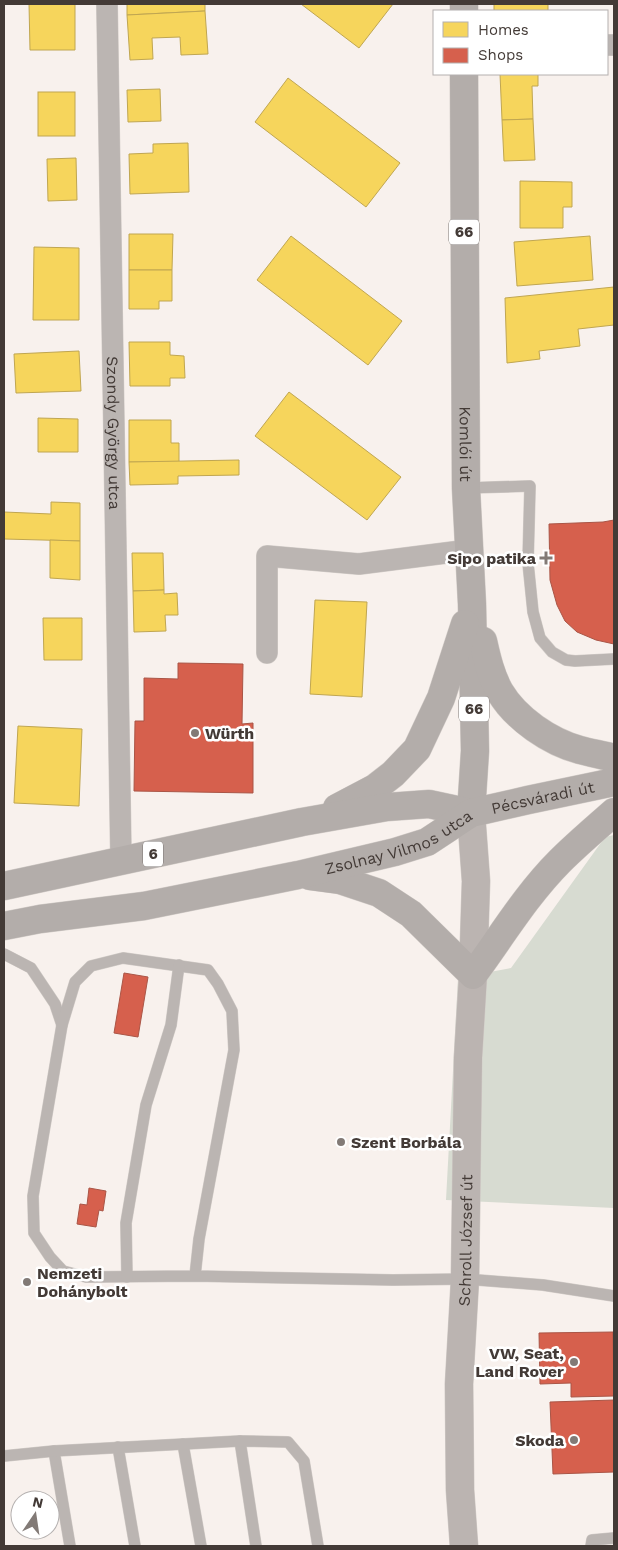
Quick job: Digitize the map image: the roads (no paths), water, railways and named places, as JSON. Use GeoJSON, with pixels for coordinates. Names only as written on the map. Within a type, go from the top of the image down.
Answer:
{"type":"FeatureCollection","features":[{"type":"Feature","properties":{"kind":"main road","name":"Komlói út"},"geometry":{"type":"LineString","coordinates":[[464,75],[466,488],[472,604],[475,751],[471,814]]}},
{"type":"Feature","properties":{"kind":"main road"},"geometry":{"type":"LineString","coordinates":[[472,604],[492,675],[501,693],[518,714],[557,740],[579,750],[614,758]]}},
{"type":"Feature","properties":{"kind":"main road"},"geometry":{"type":"LineString","coordinates":[[302,822],[349,803],[375,788],[393,774],[417,749],[441,698],[472,604]]}},
{"type":"Feature","properties":{"kind":"main road","name":"Pécsváradi út"},"geometry":{"type":"LineString","coordinates":[[471,814],[614,782]]}},
{"type":"Feature","properties":{"kind":"main road","name":"Zsolnay Vilmos utca"},"geometry":{"type":"LineString","coordinates":[[4,886],[302,822],[387,807],[429,804],[471,814]]}},
{"type":"Feature","properties":{"kind":"main road"},"geometry":{"type":"LineString","coordinates":[[298,875],[340,880],[379,893],[411,914],[473,975],[540,883],[560,861],[614,812]]}},
{"type":"Feature","properties":{"kind":"main road","name":"Zsolnay Vilmos utca"},"geometry":{"type":"LineString","coordinates":[[4,926],[144,906],[298,875],[395,852],[427,842],[471,814]]}},
{"type":"Feature","properties":{"kind":"main road","name":"Schroll József út"},"geometry":{"type":"LineString","coordinates":[[464,1546],[460,1490],[459,1384],[465,1279],[468,1058],[476,881],[471,814]]}},
{"type":"Feature","properties":{"kind":"street","name":"Szondy György utca"},"geometry":{"type":"LineString","coordinates":[[107,4],[121,861]]}},
{"type":"Feature","properties":{"kind":"street"},"geometry":{"type":"LineString","coordinates":[[267,653],[267,556],[359,564],[469,550]]}},
{"type":"Feature","properties":{"kind":"lane"},"geometry":{"type":"LineString","coordinates":[[466,488],[530,486],[528,563],[533,612],[540,638],[552,652],[566,660],[614,659]]}},
{"type":"Feature","properties":{"kind":"lane"},"geometry":{"type":"LineString","coordinates":[[4,954],[31,968],[55,1004],[62,1025]]}},
{"type":"Feature","properties":{"kind":"lane"},"geometry":{"type":"LineString","coordinates":[[196,1276],[199,1239],[234,1050],[232,1011],[218,984],[208,970],[123,958],[91,966],[75,982],[62,1025],[32,1196],[34,1233],[62,1271],[86,1277],[196,1276],[375,1280],[465,1279],[543,1285],[614,1296]]}},
{"type":"Feature","properties":{"kind":"lane"},"geometry":{"type":"LineString","coordinates":[[128,1276],[126,1223],[146,1105],[171,1025],[179,965]]}},
{"type":"Feature","properties":{"kind":"lane"},"geometry":{"type":"LineString","coordinates":[[240,1441],[256,1546]]}},
{"type":"Feature","properties":{"kind":"lane"},"geometry":{"type":"LineString","coordinates":[[4,1456],[54,1450],[240,1441],[288,1442],[304,1461],[318,1546]]}},
{"type":"Feature","properties":{"kind":"lane"},"geometry":{"type":"LineString","coordinates":[[183,1444],[201,1546]]}},
{"type":"Feature","properties":{"kind":"lane"},"geometry":{"type":"LineString","coordinates":[[118,1447],[135,1546]]}},
{"type":"Feature","properties":{"kind":"lane"},"geometry":{"type":"LineString","coordinates":[[54,1450],[70,1546]]}},
{"type":"Feature","properties":{"kind":"lane"},"geometry":{"type":"LineString","coordinates":[[591,1546],[592,1540],[614,1538]]}},
{"type":"Feature","properties":{"kind":"place","name":"Sipo patika"},"geometry":{"type":"Point","coordinates":[546,558]}},
{"type":"Feature","properties":{"kind":"place","name":"Würth"},"geometry":{"type":"Point","coordinates":[195,733]}},
{"type":"Feature","properties":{"kind":"place","name":"Szent Borbála"},"geometry":{"type":"Point","coordinates":[341,1142]}},
{"type":"Feature","properties":{"kind":"place","name":"Nemzeti Dohánybolt"},"geometry":{"type":"Point","coordinates":[27,1282]}},
{"type":"Feature","properties":{"kind":"place","name":"VW, Seat, Land Rover"},"geometry":{"type":"Point","coordinates":[574,1362]}},
{"type":"Feature","properties":{"kind":"place","name":"Skoda"},"geometry":{"type":"Point","coordinates":[574,1440]}}]}
